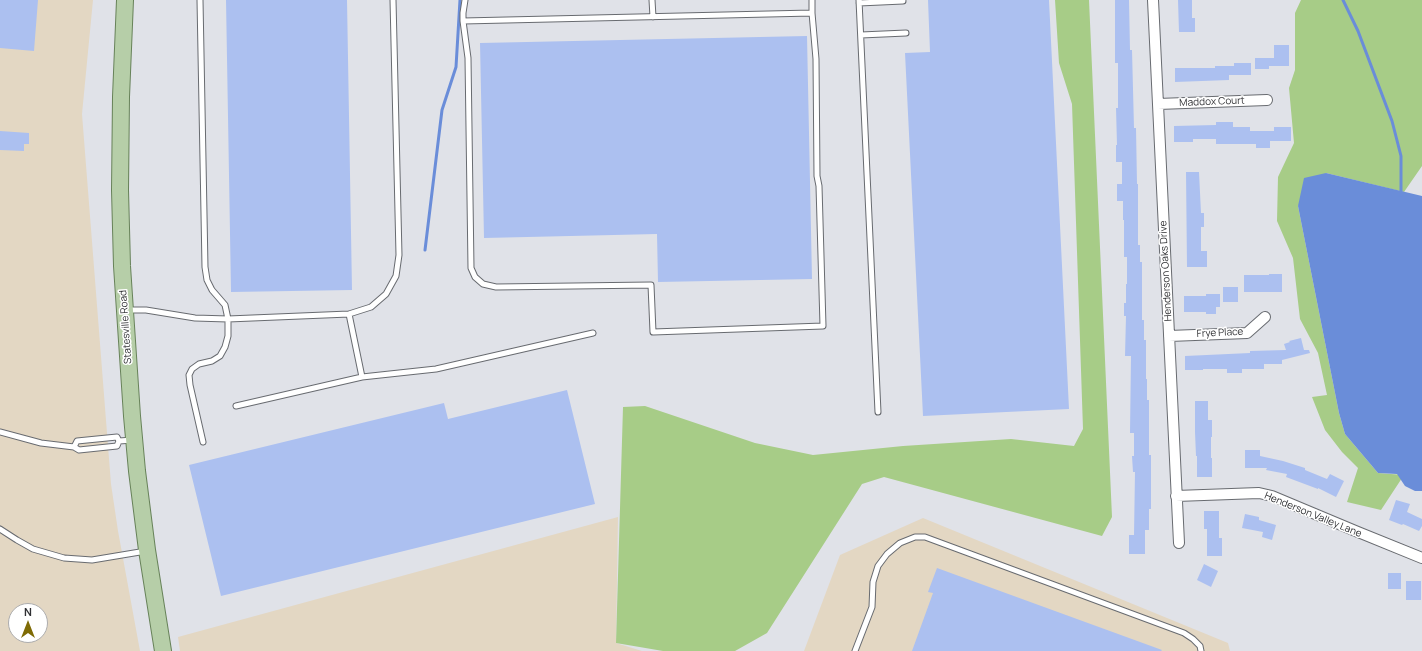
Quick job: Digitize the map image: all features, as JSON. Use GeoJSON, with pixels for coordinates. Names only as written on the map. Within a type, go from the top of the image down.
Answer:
{"type":"FeatureCollection","features":[{"type":"Feature","properties":{"kind":"main road","name":"Statesville Road"},"geometry":{"type":"LineString","coordinates":[[125,0],[121,97],[120,190],[126,440],[147,550],[163,651]]}},
{"type":"Feature","properties":{"kind":"street","name":"Henderson Oaks Drive"},"geometry":{"type":"LineString","coordinates":[[1153,0],[1179,543]]}},
{"type":"Feature","properties":{"kind":"street","name":"Maddox Court"},"geometry":{"type":"LineString","coordinates":[[1158,104],[1267,100]]}},
{"type":"Feature","properties":{"kind":"street","name":"Frye Place"},"geometry":{"type":"LineString","coordinates":[[1169,336],[1247,333],[1264,317]]}},
{"type":"Feature","properties":{"kind":"street","name":"Henderson Valley Lane"},"geometry":{"type":"LineString","coordinates":[[1176,496],[1259,493],[1272,496],[1422,558]]}},
{"type":"Feature","properties":{"kind":"lane"},"geometry":{"type":"LineString","coordinates":[[200,0],[205,267],[207,280],[212,290],[225,305],[228,319],[228,336],[226,347],[220,356],[199,364],[192,369],[189,375],[203,442]]}},
{"type":"Feature","properties":{"kind":"lane"},"geometry":{"type":"LineString","coordinates":[[124,310],[146,310],[195,318],[228,319],[349,314],[371,307],[386,294],[396,276],[399,255],[393,0]]}},
{"type":"Feature","properties":{"kind":"lane"},"geometry":{"type":"LineString","coordinates":[[465,0],[463,21],[468,58],[471,268],[475,277],[483,284],[496,287],[651,285],[653,332],[823,326],[820,186],[817,176],[816,59],[812,0]]}},
{"type":"Feature","properties":{"kind":"lane"},"geometry":{"type":"LineString","coordinates":[[652,0],[653,17]]}},
{"type":"Feature","properties":{"kind":"lane"},"geometry":{"type":"LineString","coordinates":[[878,412],[859,2],[903,1]]}},
{"type":"Feature","properties":{"kind":"lane"},"geometry":{"type":"LineString","coordinates":[[463,21],[812,13]]}},
{"type":"Feature","properties":{"kind":"lane"},"geometry":{"type":"LineString","coordinates":[[861,35],[906,33]]}},
{"type":"Feature","properties":{"kind":"lane"},"geometry":{"type":"LineString","coordinates":[[349,314],[362,377]]}},
{"type":"Feature","properties":{"kind":"lane"},"geometry":{"type":"LineString","coordinates":[[236,406],[362,377],[436,369],[593,333]]}},
{"type":"Feature","properties":{"kind":"lane"},"geometry":{"type":"LineString","coordinates":[[0,432],[42,443],[74,447],[79,450],[117,446],[126,440]]}},
{"type":"Feature","properties":{"kind":"lane"},"geometry":{"type":"LineString","coordinates":[[74,447],[77,441],[117,437],[126,440]]}},
{"type":"Feature","properties":{"kind":"lane"},"geometry":{"type":"LineString","coordinates":[[0,529],[33,549],[64,558],[92,560],[147,550]]}},
{"type":"Feature","properties":{"kind":"lane"},"geometry":{"type":"LineString","coordinates":[[855,651],[872,607],[873,582],[878,566],[886,554],[900,543],[915,537],[925,537],[1184,633],[1193,638],[1200,646],[1201,651]]}},
{"type":"Feature","properties":{"kind":"shaded area"},"geometry":{"type":"Polygon","coordinates":[[[0,0],[93,0],[82,114],[111,484],[140,651],[0,651],[0,0]]]}},
{"type":"Feature","properties":{"kind":"shaded area"},"geometry":{"type":"Polygon","coordinates":[[[618,517],[616,643],[642,651],[180,651],[178,637],[618,517]]]}},
{"type":"Feature","properties":{"kind":"shaded area"},"geometry":{"type":"Polygon","coordinates":[[[923,518],[1228,643],[1230,651],[804,651],[840,555],[923,518]]]}},
{"type":"Feature","properties":{"kind":"green space"},"geometry":{"type":"Polygon","coordinates":[[[1055,0],[1089,0],[1112,517],[1102,536],[884,477],[862,484],[767,633],[735,651],[663,651],[616,643],[623,407],[645,406],[755,443],[813,455],[903,446],[1011,439],[1074,446],[1083,429],[1072,104],[1059,63],[1055,0]]]}},
{"type":"Feature","properties":{"kind":"green space"},"geometry":{"type":"Polygon","coordinates":[[[1301,0],[1422,0],[1422,166],[1404,192],[1326,173],[1298,206],[1339,413],[1345,434],[1378,473],[1404,475],[1381,510],[1347,502],[1358,468],[1342,452],[1325,430],[1312,397],[1327,395],[1318,353],[1300,319],[1293,258],[1277,221],[1278,177],[1294,143],[1289,88],[1295,70],[1295,13],[1301,0]]]}},
{"type":"Feature","properties":{"kind":"water"},"geometry":{"type":"Polygon","coordinates":[[[1326,173],[1422,196],[1422,491],[1415,491],[1405,486],[1397,474],[1378,473],[1345,434],[1339,413],[1298,206],[1304,178],[1326,173]]]}},
{"type":"Feature","properties":{"kind":"building"},"geometry":{"type":"Polygon","coordinates":[[[0,0],[38,0],[34,51],[0,48],[0,0]]]}},
{"type":"Feature","properties":{"kind":"building"},"geometry":{"type":"Polygon","coordinates":[[[226,0],[347,0],[352,290],[231,292],[226,0]]]}},
{"type":"Feature","properties":{"kind":"building"},"geometry":{"type":"Polygon","coordinates":[[[928,0],[1049,0],[1069,409],[923,416],[905,53],[930,52],[928,0]]]}},
{"type":"Feature","properties":{"kind":"building"},"geometry":{"type":"Polygon","coordinates":[[[1115,0],[1129,0],[1130,50],[1132,50],[1134,128],[1136,128],[1138,184],[1138,245],[1140,245],[1140,262],[1142,262],[1142,320],[1144,320],[1144,340],[1146,340],[1147,400],[1149,400],[1149,455],[1151,455],[1151,509],[1149,509],[1149,530],[1145,530],[1145,554],[1129,554],[1129,535],[1134,535],[1135,472],[1133,472],[1132,456],[1134,456],[1134,433],[1130,433],[1131,356],[1125,356],[1126,316],[1124,316],[1124,303],[1126,303],[1127,257],[1124,257],[1123,201],[1117,201],[1117,184],[1122,184],[1122,162],[1116,162],[1118,63],[1115,63],[1115,0]]]}},
{"type":"Feature","properties":{"kind":"building"},"geometry":{"type":"Polygon","coordinates":[[[1178,0],[1192,0],[1192,18],[1195,18],[1195,32],[1179,32],[1178,0]]]}},
{"type":"Feature","properties":{"kind":"building"},"geometry":{"type":"Polygon","coordinates":[[[807,36],[812,279],[658,282],[657,234],[484,238],[480,43],[807,36]]]}},
{"type":"Feature","properties":{"kind":"building"},"geometry":{"type":"Polygon","coordinates":[[[1274,45],[1289,45],[1289,66],[1269,66],[1269,69],[1255,69],[1255,58],[1274,58],[1274,45]]]}},
{"type":"Feature","properties":{"kind":"building"},"geometry":{"type":"Polygon","coordinates":[[[1234,63],[1251,63],[1251,75],[1229,75],[1229,80],[1175,82],[1175,68],[1215,68],[1215,66],[1234,66],[1234,63]]]}},
{"type":"Feature","properties":{"kind":"building"},"geometry":{"type":"Polygon","coordinates":[[[1216,122],[1233,122],[1233,127],[1250,127],[1250,131],[1274,131],[1274,127],[1291,127],[1291,141],[1270,141],[1270,148],[1256,148],[1256,144],[1216,144],[1216,139],[1193,139],[1193,142],[1174,142],[1174,126],[1216,125],[1216,122]]]}},
{"type":"Feature","properties":{"kind":"building"},"geometry":{"type":"Polygon","coordinates":[[[0,131],[29,133],[29,144],[24,144],[24,151],[0,150],[0,131]]]}},
{"type":"Feature","properties":{"kind":"building"},"geometry":{"type":"Polygon","coordinates":[[[1186,172],[1199,172],[1201,213],[1204,213],[1204,227],[1201,227],[1201,251],[1207,251],[1207,267],[1187,267],[1186,172]]]}},
{"type":"Feature","properties":{"kind":"building"},"geometry":{"type":"Polygon","coordinates":[[[1282,274],[1282,292],[1244,292],[1244,275],[1282,274]]]}},
{"type":"Feature","properties":{"kind":"building"},"geometry":{"type":"Polygon","coordinates":[[[1223,287],[1238,287],[1238,302],[1223,302],[1223,287]]]}},
{"type":"Feature","properties":{"kind":"building"},"geometry":{"type":"Polygon","coordinates":[[[1206,294],[1220,294],[1220,307],[1216,307],[1216,314],[1206,314],[1206,312],[1184,312],[1184,296],[1206,296],[1206,294]]]}},
{"type":"Feature","properties":{"kind":"building"},"geometry":{"type":"Polygon","coordinates":[[[1301,338],[1304,350],[1309,350],[1310,353],[1282,360],[1282,364],[1264,364],[1264,369],[1242,369],[1242,373],[1227,373],[1227,369],[1185,370],[1185,356],[1286,350],[1284,344],[1301,338]]]}},
{"type":"Feature","properties":{"kind":"building"},"geometry":{"type":"Polygon","coordinates":[[[567,390],[595,504],[221,596],[189,465],[444,403],[448,419],[567,390]]]}},
{"type":"Feature","properties":{"kind":"building"},"geometry":{"type":"Polygon","coordinates":[[[1195,401],[1208,401],[1208,420],[1212,420],[1212,477],[1197,477],[1195,401]]]}},
{"type":"Feature","properties":{"kind":"building"},"geometry":{"type":"Polygon","coordinates":[[[1245,450],[1260,450],[1260,456],[1305,468],[1305,470],[1327,479],[1330,474],[1344,481],[1336,497],[1318,488],[1286,477],[1287,474],[1266,470],[1267,468],[1245,468],[1245,450]]]}},
{"type":"Feature","properties":{"kind":"building"},"geometry":{"type":"Polygon","coordinates":[[[1396,500],[1410,504],[1407,512],[1422,519],[1422,526],[1419,531],[1389,520],[1396,500]]]}},
{"type":"Feature","properties":{"kind":"building"},"geometry":{"type":"Polygon","coordinates":[[[1204,511],[1219,511],[1219,538],[1222,538],[1222,556],[1207,556],[1207,529],[1204,529],[1204,511]]]}},
{"type":"Feature","properties":{"kind":"building"},"geometry":{"type":"Polygon","coordinates":[[[1245,514],[1259,517],[1259,520],[1276,525],[1272,540],[1262,537],[1263,532],[1242,528],[1245,514]]]}},
{"type":"Feature","properties":{"kind":"building"},"geometry":{"type":"Polygon","coordinates":[[[1204,564],[1218,571],[1211,587],[1197,580],[1204,564]]]}},
{"type":"Feature","properties":{"kind":"building"},"geometry":{"type":"Polygon","coordinates":[[[937,568],[1162,650],[912,651],[933,593],[928,592],[937,568]]]}},
{"type":"Feature","properties":{"kind":"building"},"geometry":{"type":"Polygon","coordinates":[[[1388,573],[1401,573],[1401,589],[1388,589],[1388,573]]]}},
{"type":"Feature","properties":{"kind":"building"},"geometry":{"type":"Polygon","coordinates":[[[1406,581],[1421,581],[1421,600],[1406,600],[1406,581]]]}},
{"type":"Feature","properties":{"kind":"waterway"},"geometry":{"type":"LineString","coordinates":[[425,250],[442,110],[456,67],[460,0]]}},
{"type":"Feature","properties":{"kind":"waterway"},"geometry":{"type":"LineString","coordinates":[[1343,0],[1358,31],[1392,121],[1401,156],[1401,195]]}}]}
